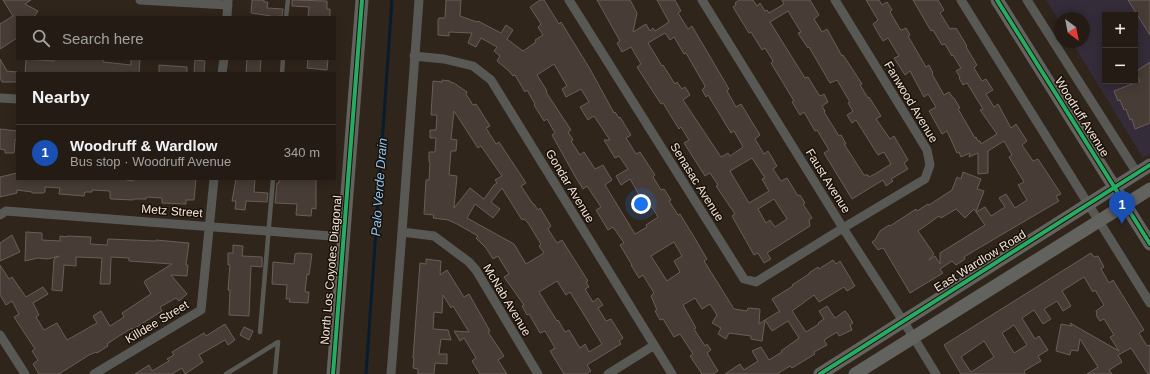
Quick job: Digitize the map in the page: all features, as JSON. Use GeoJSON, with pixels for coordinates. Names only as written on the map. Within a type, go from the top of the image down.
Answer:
{"type":"FeatureCollection","features":[{"type":"Feature","properties":{"kind":"main road","name":"North Los Coyotes Diagonal"},"geometry":{"type":"LineString","coordinates":[[333,374],[362,0]]}},
{"type":"Feature","properties":{"kind":"main road","name":"Woodruff Avenue"},"geometry":{"type":"LineString","coordinates":[[997,0],[1150,244]]}},
{"type":"Feature","properties":{"kind":"main road","name":"East Wardlow Road"},"geometry":{"type":"LineString","coordinates":[[820,374],[1150,165]]}},
{"type":"Feature","properties":{"kind":"main road"},"geometry":{"type":"LineString","coordinates":[[855,374],[1125,204],[1150,190]]}},
{"type":"Feature","properties":{"kind":"street"},"geometry":{"type":"LineString","coordinates":[[140,0],[228,3],[227,16]]}},
{"type":"Feature","properties":{"kind":"street"},"geometry":{"type":"LineString","coordinates":[[391,374],[419,0]]}},
{"type":"Feature","properties":{"kind":"street","name":"Senasac Avenue"},"geometry":{"type":"LineString","coordinates":[[569,0],[744,279],[756,282],[843,228]]}},
{"type":"Feature","properties":{"kind":"street","name":"Faust Avenue"},"geometry":{"type":"LineString","coordinates":[[702,0],[843,228],[936,374]]}},
{"type":"Feature","properties":{"kind":"street","name":"Fanwood Avenue"},"geometry":{"type":"LineString","coordinates":[[835,0],[927,150],[930,165],[924,179],[843,228]]}},
{"type":"Feature","properties":{"kind":"street"},"geometry":{"type":"LineString","coordinates":[[961,0],[1150,303]]}},
{"type":"Feature","properties":{"kind":"street","name":"Woodruff Avenue"},"geometry":{"type":"LineString","coordinates":[[1027,0],[1137,173]]}},
{"type":"Feature","properties":{"kind":"street","name":"Gondar Avenue"},"geometry":{"type":"LineString","coordinates":[[414,56],[444,59],[473,66],[491,80],[653,346],[672,374]]}},
{"type":"Feature","properties":{"kind":"street"},"geometry":{"type":"LineString","coordinates":[[222,72],[224,60]]}},
{"type":"Feature","properties":{"kind":"street"},"geometry":{"type":"LineString","coordinates":[[0,98],[16,99]]}},
{"type":"Feature","properties":{"kind":"street"},"geometry":{"type":"LineString","coordinates":[[210,226],[214,180]]}},
{"type":"Feature","properties":{"kind":"street","name":"Metz Street"},"geometry":{"type":"LineString","coordinates":[[0,215],[6,211],[344,236]]}},
{"type":"Feature","properties":{"kind":"street","name":"Killdee Street"},"geometry":{"type":"LineString","coordinates":[[94,374],[201,310],[210,226]]}},
{"type":"Feature","properties":{"kind":"street","name":"McNab Avenue"},"geometry":{"type":"LineString","coordinates":[[402,232],[434,236],[469,262],[476,270],[538,374]]}},
{"type":"Feature","properties":{"kind":"street"},"geometry":{"type":"LineString","coordinates":[[0,335],[24,374]]}},
{"type":"Feature","properties":{"kind":"street"},"geometry":{"type":"LineString","coordinates":[[608,374],[653,346]]}},
{"type":"Feature","properties":{"kind":"lane"},"geometry":{"type":"LineString","coordinates":[[286,16],[288,0]]}},
{"type":"Feature","properties":{"kind":"lane"},"geometry":{"type":"LineString","coordinates":[[282,72],[283,60]]}},
{"type":"Feature","properties":{"kind":"lane"},"geometry":{"type":"LineString","coordinates":[[260,332],[274,180]]}},
{"type":"Feature","properties":{"kind":"lane"},"geometry":{"type":"LineString","coordinates":[[226,374],[278,342],[275,374]]}},
{"type":"Feature","properties":{"kind":"shaded area"},"geometry":{"type":"Polygon","coordinates":[[[1046,0],[1150,0],[1150,154],[1143,158],[1076,48],[1090,48],[1090,12],[1054,13],[1046,0]]]}},
{"type":"Feature","properties":{"kind":"building"},"geometry":{"type":"Polygon","coordinates":[[[3,0],[31,0],[25,4],[38,11],[35,16],[16,16],[16,39],[0,49],[0,24],[13,16],[3,0]]]}},
{"type":"Feature","properties":{"kind":"building"},"geometry":{"type":"Polygon","coordinates":[[[252,0],[264,0],[264,2],[268,2],[267,8],[283,9],[282,16],[251,13],[252,0]]]}},
{"type":"Feature","properties":{"kind":"building"},"geometry":{"type":"Polygon","coordinates":[[[292,0],[327,1],[327,9],[330,9],[330,16],[308,16],[309,7],[292,6],[292,0]]]}},
{"type":"Feature","properties":{"kind":"building"},"geometry":{"type":"Polygon","coordinates":[[[446,0],[461,0],[460,16],[477,22],[478,21],[501,33],[506,25],[513,30],[507,39],[523,51],[543,35],[538,27],[541,24],[530,7],[540,0],[544,0],[559,24],[561,22],[590,69],[614,113],[615,112],[619,118],[620,117],[631,135],[626,138],[636,154],[640,152],[655,175],[653,177],[661,190],[664,189],[671,200],[669,201],[678,215],[680,214],[707,259],[704,261],[734,309],[747,311],[748,308],[760,309],[759,324],[765,320],[762,341],[751,339],[751,336],[729,333],[726,339],[718,334],[721,328],[712,323],[717,315],[710,304],[702,309],[695,298],[683,305],[696,328],[694,329],[705,346],[707,344],[711,350],[707,353],[718,371],[713,374],[702,374],[690,356],[693,354],[680,334],[674,337],[663,319],[660,320],[655,311],[657,310],[651,296],[654,293],[643,275],[639,278],[620,245],[624,243],[613,227],[608,230],[596,210],[601,207],[587,186],[583,189],[576,178],[552,135],[555,133],[547,119],[544,121],[527,90],[525,92],[515,75],[513,76],[497,61],[500,56],[494,51],[497,47],[481,38],[476,47],[468,43],[472,33],[449,32],[449,36],[438,35],[438,20],[439,18],[445,18],[446,0]],[[554,64],[537,75],[547,91],[546,92],[571,130],[568,132],[573,140],[571,141],[580,155],[584,152],[595,169],[603,165],[612,180],[605,185],[635,234],[647,227],[646,225],[658,217],[650,204],[638,212],[633,204],[641,198],[630,179],[621,185],[616,176],[628,169],[619,156],[615,158],[604,140],[610,140],[594,116],[588,120],[580,107],[589,102],[581,89],[566,97],[562,89],[567,86],[554,64]],[[674,242],[651,256],[667,281],[680,272],[674,261],[682,256],[674,242]]]}},
{"type":"Feature","properties":{"kind":"building"},"geometry":{"type":"Polygon","coordinates":[[[597,0],[630,0],[637,13],[633,32],[646,24],[650,31],[653,28],[655,31],[669,22],[657,0],[675,0],[681,11],[678,13],[688,29],[692,26],[729,89],[727,91],[736,107],[741,104],[760,135],[755,139],[764,154],[768,151],[777,166],[773,169],[781,181],[787,178],[798,196],[800,195],[805,203],[803,204],[812,218],[809,220],[810,226],[767,253],[771,259],[764,263],[758,253],[754,255],[732,216],[735,214],[716,186],[718,185],[710,173],[705,176],[684,143],[689,140],[681,127],[679,129],[663,103],[661,104],[637,67],[641,64],[631,47],[622,52],[617,43],[620,41],[597,0]],[[665,33],[648,43],[675,84],[677,82],[682,89],[685,87],[690,95],[683,100],[721,157],[728,153],[730,156],[743,147],[734,131],[731,133],[708,95],[706,97],[702,90],[705,86],[686,53],[684,54],[674,37],[670,40],[665,33]],[[752,158],[730,171],[749,203],[769,191],[762,179],[765,178],[752,158]],[[774,199],[758,209],[766,223],[770,220],[775,227],[787,219],[774,199]]]}},
{"type":"Feature","properties":{"kind":"building"},"geometry":{"type":"Polygon","coordinates":[[[739,0],[753,0],[757,6],[760,3],[765,11],[767,10],[769,13],[784,4],[782,0],[810,0],[819,15],[814,19],[822,32],[827,29],[842,56],[843,55],[862,84],[860,85],[881,116],[876,119],[890,139],[894,136],[908,160],[904,163],[908,169],[891,179],[893,181],[886,186],[883,180],[852,199],[824,153],[829,150],[817,130],[815,131],[804,112],[800,115],[792,102],[794,101],[771,63],[773,61],[765,48],[762,50],[751,32],[749,33],[733,7],[736,5],[735,3],[739,0]],[[788,11],[770,22],[805,78],[808,77],[819,95],[821,96],[824,94],[828,102],[822,106],[825,111],[824,112],[839,136],[841,135],[846,144],[844,144],[864,175],[868,175],[869,177],[891,164],[884,152],[878,155],[856,120],[852,123],[847,115],[853,111],[848,103],[850,102],[837,80],[830,83],[809,47],[808,48],[798,33],[801,32],[788,11]]]}},
{"type":"Feature","properties":{"kind":"building"},"geometry":{"type":"Polygon","coordinates":[[[866,0],[879,0],[882,5],[887,2],[892,10],[890,12],[900,29],[902,30],[906,28],[910,35],[908,36],[926,67],[929,65],[933,73],[932,74],[944,95],[949,92],[954,98],[960,108],[958,109],[975,138],[976,137],[981,144],[997,134],[980,110],[983,109],[967,83],[963,85],[959,78],[960,77],[956,71],[961,68],[953,55],[952,56],[945,44],[942,45],[933,30],[931,31],[913,0],[938,0],[944,10],[940,13],[950,29],[956,28],[977,65],[974,68],[982,81],[986,79],[993,90],[986,94],[994,107],[998,104],[1011,128],[1016,124],[1027,141],[1022,145],[1033,161],[1038,159],[1061,194],[1056,196],[1059,201],[964,257],[965,259],[956,265],[952,261],[940,269],[943,273],[910,293],[884,249],[882,248],[878,250],[872,242],[875,240],[880,231],[916,209],[917,211],[928,204],[929,205],[952,190],[957,177],[961,179],[963,172],[981,179],[977,189],[984,191],[976,212],[985,207],[991,216],[1005,207],[999,198],[1006,194],[1015,208],[1027,200],[1018,185],[1024,182],[1009,157],[1012,155],[1004,141],[988,151],[988,173],[978,174],[978,153],[969,157],[970,153],[961,157],[959,152],[957,153],[947,131],[942,134],[929,111],[936,107],[928,94],[924,97],[910,71],[905,75],[894,58],[899,56],[888,38],[883,41],[878,33],[873,24],[878,20],[866,0]],[[956,209],[941,218],[939,216],[918,231],[934,254],[929,260],[935,256],[940,264],[940,253],[985,225],[974,209],[965,218],[956,209]]]}},
{"type":"Feature","properties":{"kind":"building"},"geometry":{"type":"Polygon","coordinates":[[[1128,0],[1150,0],[1150,35],[1138,16],[1138,12],[1136,12],[1128,0]]]}},
{"type":"Feature","properties":{"kind":"building"},"geometry":{"type":"Polygon","coordinates":[[[0,59],[7,71],[17,72],[16,82],[2,82],[0,78],[0,59]]]}},
{"type":"Feature","properties":{"kind":"building"},"geometry":{"type":"Polygon","coordinates":[[[26,60],[103,60],[103,62],[131,65],[131,60],[140,60],[139,72],[25,72],[26,60]]]}},
{"type":"Feature","properties":{"kind":"building"},"geometry":{"type":"Polygon","coordinates":[[[195,60],[205,61],[204,72],[194,72],[195,60]]]}},
{"type":"Feature","properties":{"kind":"building"},"geometry":{"type":"Polygon","coordinates":[[[247,60],[261,60],[260,72],[246,72],[247,60]]]}},
{"type":"Feature","properties":{"kind":"building"},"geometry":{"type":"Polygon","coordinates":[[[308,60],[328,60],[327,70],[307,68],[308,60]]]}},
{"type":"Feature","properties":{"kind":"building"},"geometry":{"type":"Polygon","coordinates":[[[1150,62],[1150,123],[1135,129],[1132,119],[1130,120],[1126,109],[1124,110],[1120,100],[1118,101],[1114,91],[1132,84],[1138,84],[1138,82],[1140,81],[1138,77],[1138,70],[1150,62]]]}},
{"type":"Feature","properties":{"kind":"building"},"geometry":{"type":"Polygon","coordinates":[[[159,65],[187,67],[187,72],[159,72],[159,65]]]}},
{"type":"Feature","properties":{"kind":"building"},"geometry":{"type":"Polygon","coordinates":[[[442,80],[454,83],[467,92],[466,94],[473,105],[476,104],[490,126],[486,128],[496,144],[499,142],[526,183],[521,186],[538,210],[540,208],[551,226],[548,229],[557,243],[562,240],[588,281],[586,282],[589,287],[585,289],[593,302],[598,298],[603,305],[598,308],[606,321],[611,319],[623,338],[619,341],[621,344],[587,365],[591,371],[586,374],[564,374],[550,351],[555,348],[545,331],[540,333],[529,314],[527,315],[522,306],[524,305],[504,277],[509,274],[498,256],[493,259],[486,248],[476,238],[478,236],[448,220],[433,218],[434,215],[424,214],[426,180],[429,180],[429,152],[435,152],[436,138],[430,138],[430,130],[436,130],[437,115],[431,115],[433,81],[442,82],[442,80]],[[454,111],[451,139],[457,140],[456,151],[451,151],[449,175],[457,176],[454,208],[470,188],[484,199],[497,183],[495,180],[502,176],[481,146],[478,148],[454,111]],[[502,188],[491,202],[500,209],[493,218],[475,204],[467,218],[514,244],[526,264],[544,253],[539,246],[541,244],[528,223],[524,219],[522,220],[502,188]],[[557,281],[539,292],[565,332],[569,330],[580,348],[585,344],[589,352],[602,344],[570,292],[566,295],[557,281]]]}},
{"type":"Feature","properties":{"kind":"building"},"geometry":{"type":"Polygon","coordinates":[[[0,129],[16,131],[14,153],[5,153],[5,150],[0,149],[0,129]]]}},
{"type":"Feature","properties":{"kind":"building"},"geometry":{"type":"Polygon","coordinates":[[[16,173],[16,180],[196,180],[194,200],[186,200],[186,204],[162,203],[162,198],[147,197],[146,199],[133,200],[111,199],[110,191],[92,190],[92,192],[85,192],[84,196],[59,194],[60,188],[45,187],[45,192],[43,193],[32,193],[17,190],[17,193],[0,197],[0,177],[16,173]]]}},
{"type":"Feature","properties":{"kind":"building"},"geometry":{"type":"Polygon","coordinates":[[[236,180],[255,180],[254,192],[268,193],[267,202],[246,201],[245,210],[235,209],[236,201],[232,201],[236,180]]]}},
{"type":"Feature","properties":{"kind":"building"},"geometry":{"type":"Polygon","coordinates":[[[279,180],[316,180],[316,209],[312,208],[311,216],[296,215],[297,204],[275,203],[277,183],[279,183],[279,180]]]}},
{"type":"Feature","properties":{"kind":"building"},"geometry":{"type":"Polygon","coordinates":[[[26,232],[42,233],[42,240],[60,241],[60,236],[91,237],[90,244],[107,245],[108,239],[156,240],[189,243],[186,265],[188,265],[187,276],[171,275],[187,294],[179,301],[176,298],[160,307],[162,311],[132,330],[132,328],[119,336],[97,353],[96,352],[89,355],[59,374],[39,374],[33,364],[38,360],[32,351],[35,349],[14,317],[19,314],[12,301],[6,305],[0,295],[0,265],[9,279],[12,277],[26,297],[43,287],[48,294],[33,303],[39,315],[36,317],[44,330],[57,323],[67,340],[97,323],[93,316],[101,311],[110,326],[124,317],[122,313],[151,294],[144,282],[172,264],[129,261],[129,258],[111,257],[110,284],[100,284],[102,258],[76,257],[76,266],[64,265],[62,291],[52,290],[54,259],[59,256],[48,259],[38,258],[25,261],[26,232]]]}},
{"type":"Feature","properties":{"kind":"building"},"geometry":{"type":"Polygon","coordinates":[[[12,235],[20,252],[0,261],[0,243],[12,235]]]}},
{"type":"Feature","properties":{"kind":"building"},"geometry":{"type":"Polygon","coordinates":[[[233,245],[243,246],[242,256],[262,257],[262,267],[251,266],[249,316],[229,315],[230,290],[228,290],[230,265],[228,265],[228,253],[233,253],[233,245]]]}},
{"type":"Feature","properties":{"kind":"building"},"geometry":{"type":"Polygon","coordinates":[[[1091,253],[1094,257],[1098,256],[1104,267],[1101,269],[1109,283],[1113,280],[1144,330],[1139,333],[1147,346],[1150,345],[1150,374],[1148,374],[1131,348],[1118,355],[1122,362],[1109,370],[1112,374],[1087,374],[1098,367],[1080,339],[1078,351],[1071,350],[1070,355],[1056,351],[1061,324],[1072,326],[1070,323],[1119,351],[1110,337],[1114,335],[1104,319],[1100,321],[1096,315],[1096,311],[1104,305],[1095,290],[1093,292],[1084,277],[1062,291],[1071,306],[1063,311],[1057,301],[1044,309],[1051,319],[1043,324],[1034,310],[1022,318],[1035,339],[1039,336],[1048,350],[1038,356],[1041,361],[1024,371],[1025,374],[961,374],[944,345],[1091,253]],[[1014,325],[1002,333],[1014,353],[1027,345],[1014,325]],[[984,341],[961,357],[971,372],[994,357],[984,341]]]}},
{"type":"Feature","properties":{"kind":"building"},"geometry":{"type":"Polygon","coordinates":[[[295,254],[312,254],[309,275],[307,274],[305,292],[309,292],[308,303],[289,302],[290,299],[286,299],[287,285],[272,284],[273,262],[294,264],[295,254]]]}},
{"type":"Feature","properties":{"kind":"building"},"geometry":{"type":"Polygon","coordinates":[[[426,259],[441,261],[440,275],[447,270],[464,297],[469,294],[490,331],[488,332],[504,356],[498,360],[507,374],[480,374],[472,361],[476,358],[464,338],[460,341],[454,331],[469,332],[453,306],[451,308],[443,295],[442,313],[434,312],[433,329],[448,330],[451,340],[441,339],[439,354],[447,354],[447,364],[435,363],[434,374],[418,374],[418,369],[413,368],[420,263],[426,264],[426,259]]]}},
{"type":"Feature","properties":{"kind":"building"},"geometry":{"type":"Polygon","coordinates":[[[833,260],[836,264],[840,261],[855,286],[847,291],[844,287],[819,302],[814,295],[792,311],[806,332],[824,319],[819,311],[827,306],[835,318],[845,311],[853,323],[850,325],[852,330],[839,336],[837,332],[824,340],[827,345],[814,352],[815,354],[792,368],[790,366],[777,374],[725,374],[740,364],[744,370],[758,361],[752,351],[761,347],[769,360],[782,352],[781,351],[799,338],[788,321],[772,331],[765,320],[780,312],[772,299],[793,286],[792,285],[818,267],[819,269],[833,260]]]}},
{"type":"Feature","properties":{"kind":"building"},"geometry":{"type":"Polygon","coordinates":[[[225,324],[235,340],[228,345],[225,340],[199,355],[203,362],[185,374],[182,368],[172,374],[135,374],[149,365],[152,371],[169,361],[167,359],[174,355],[172,352],[204,333],[206,336],[225,324]]]}},
{"type":"Feature","properties":{"kind":"building"},"geometry":{"type":"Polygon","coordinates":[[[244,327],[253,331],[249,340],[240,335],[244,327]]]}},
{"type":"Feature","properties":{"kind":"waterway","name":"Palo Verde Drain"},"geometry":{"type":"LineString","coordinates":[[366,374],[392,0]]}},
{"type":"Feature","properties":{"kind":"cycle path"},"geometry":{"type":"LineString","coordinates":[[333,374],[362,0]]}},
{"type":"Feature","properties":{"kind":"cycle path"},"geometry":{"type":"LineString","coordinates":[[997,0],[1150,244]]}},
{"type":"Feature","properties":{"kind":"cycle path"},"geometry":{"type":"LineString","coordinates":[[820,374],[1150,165]]}},
{"type":"Feature","properties":{"kind":"place","name":"Woodruff & Wardlow"},"geometry":{"type":"Point","coordinates":[1122,224]}}]}
